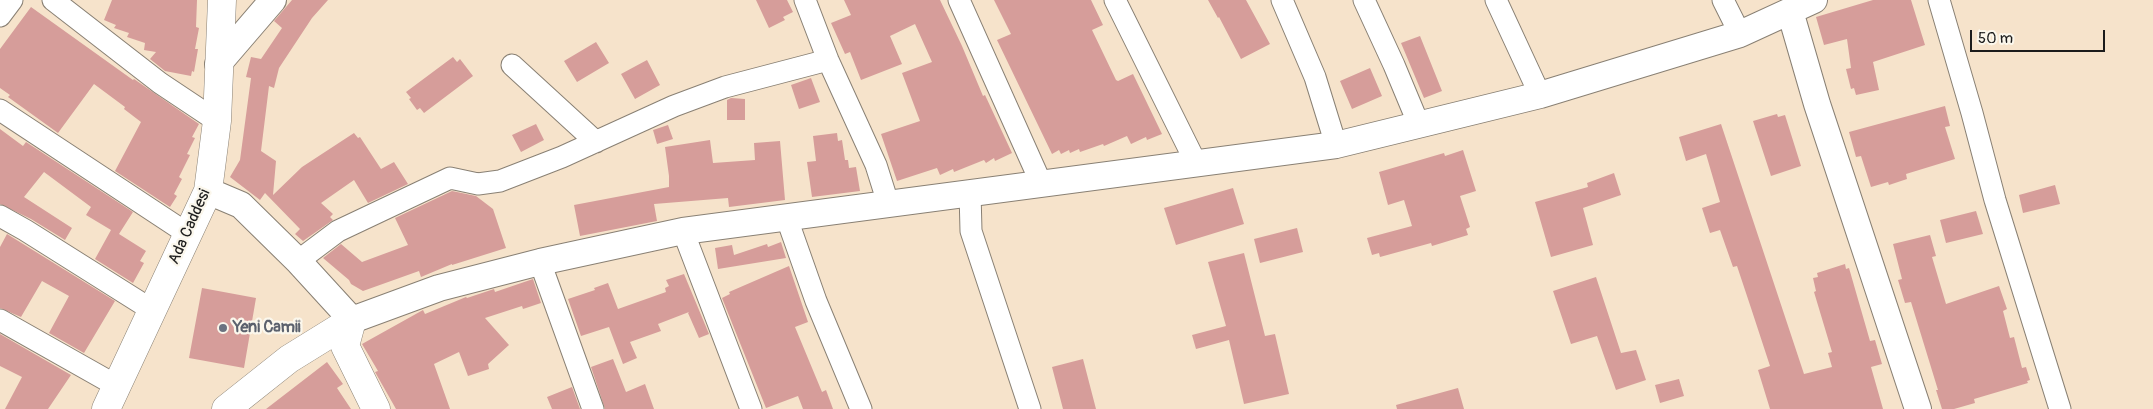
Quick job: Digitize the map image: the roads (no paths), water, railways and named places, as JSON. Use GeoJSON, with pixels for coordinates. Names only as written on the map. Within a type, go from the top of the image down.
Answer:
{"type":"FeatureCollection","features":[{"type":"Feature","properties":{"kind":"main road","name":"Ada Caddesi"},"geometry":{"type":"LineString","coordinates":[[111,398],[208,191],[217,121],[222,0]]}},
{"type":"Feature","properties":{"kind":"main road"},"geometry":{"type":"LineString","coordinates":[[226,409],[289,359],[352,320]]}},
{"type":"Feature","properties":{"kind":"main road"},"geometry":{"type":"LineString","coordinates":[[352,320],[345,346],[376,409]]}},
{"type":"Feature","properties":{"kind":"street"},"geometry":{"type":"LineString","coordinates":[[0,16],[12,0]]}},
{"type":"Feature","properties":{"kind":"street"},"geometry":{"type":"LineString","coordinates":[[53,0],[160,83],[217,121]]}},
{"type":"Feature","properties":{"kind":"street"},"geometry":{"type":"LineString","coordinates":[[218,64],[272,0]]}},
{"type":"Feature","properties":{"kind":"street"},"geometry":{"type":"LineString","coordinates":[[805,0],[828,60],[876,165],[888,203]]}},
{"type":"Feature","properties":{"kind":"street"},"geometry":{"type":"LineString","coordinates":[[959,0],[1041,183]]}},
{"type":"Feature","properties":{"kind":"street"},"geometry":{"type":"LineString","coordinates":[[1115,0],[1196,163]]}},
{"type":"Feature","properties":{"kind":"street"},"geometry":{"type":"LineString","coordinates":[[1282,0],[1316,77],[1336,145]]}},
{"type":"Feature","properties":{"kind":"street"},"geometry":{"type":"LineString","coordinates":[[1364,0],[1394,64],[1418,125]]}},
{"type":"Feature","properties":{"kind":"street"},"geometry":{"type":"LineString","coordinates":[[1496,0],[1540,94]]}},
{"type":"Feature","properties":{"kind":"street"},"geometry":{"type":"LineString","coordinates":[[1723,0],[1740,34]]}},
{"type":"Feature","properties":{"kind":"street"},"geometry":{"type":"LineString","coordinates":[[208,191],[241,205],[298,261],[352,320],[439,288],[540,262],[683,231],[1336,145],[1540,94],[1740,34],[1814,0]]}},
{"type":"Feature","properties":{"kind":"street"},"geometry":{"type":"LineString","coordinates":[[1939,0],[1995,200],[2060,409]]}},
{"type":"Feature","properties":{"kind":"street"},"geometry":{"type":"LineString","coordinates":[[1790,11],[1817,104],[1918,409]]}},
{"type":"Feature","properties":{"kind":"street"},"geometry":{"type":"LineString","coordinates":[[298,261],[338,231],[450,178],[478,184],[500,181],[596,142],[674,106],[725,87],[828,60]]}},
{"type":"Feature","properties":{"kind":"street"},"geometry":{"type":"LineString","coordinates":[[512,65],[596,142]]}},
{"type":"Feature","properties":{"kind":"street"},"geometry":{"type":"LineString","coordinates":[[0,110],[188,234]]}},
{"type":"Feature","properties":{"kind":"street"},"geometry":{"type":"LineString","coordinates":[[970,192],[971,231],[1030,409]]}},
{"type":"Feature","properties":{"kind":"street"},"geometry":{"type":"LineString","coordinates":[[0,216],[152,310]]}},
{"type":"Feature","properties":{"kind":"street"},"geometry":{"type":"LineString","coordinates":[[786,216],[816,301],[861,409]]}},
{"type":"Feature","properties":{"kind":"street"},"geometry":{"type":"LineString","coordinates":[[683,231],[751,409]]}},
{"type":"Feature","properties":{"kind":"street"},"geometry":{"type":"LineString","coordinates":[[540,262],[593,409]]}},
{"type":"Feature","properties":{"kind":"street"},"geometry":{"type":"LineString","coordinates":[[0,320],[111,398]]}},
{"type":"Feature","properties":{"kind":"place","name":"Yeni Camii"},"geometry":{"type":"Point","coordinates":[223,328]}}]}
